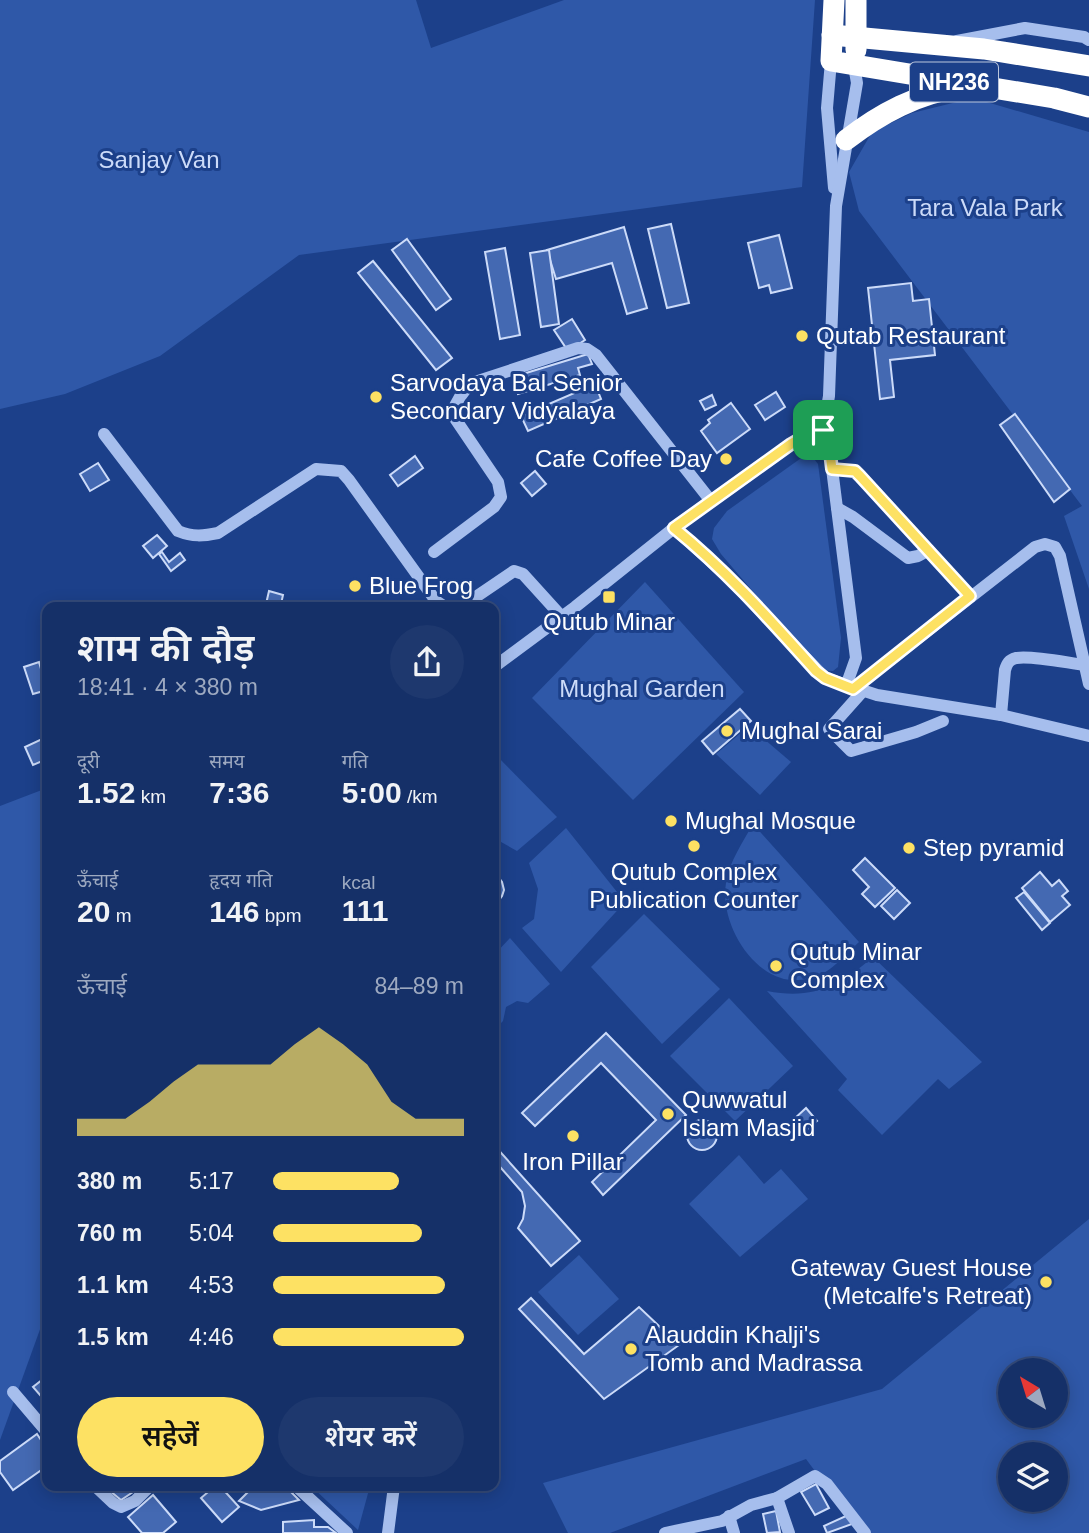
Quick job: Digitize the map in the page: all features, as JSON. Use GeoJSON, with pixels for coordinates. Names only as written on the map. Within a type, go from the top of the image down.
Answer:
{"type":"FeatureCollection","features":[{"type":"Feature","properties":{"kind":"highway"},"geometry":{"type":"LineString","coordinates":[[831,61],[834,0]]}},
{"type":"Feature","properties":{"kind":"highway"},"geometry":{"type":"LineString","coordinates":[[854,66],[858,37],[856,0]]}},
{"type":"Feature","properties":{"kind":"highway","name":"NH236"},"geometry":{"type":"LineString","coordinates":[[832,35],[943,44],[1089,66]]}},
{"type":"Feature","properties":{"kind":"highway","name":"NH236"},"geometry":{"type":"LineString","coordinates":[[831,61],[1089,107]]}},
{"type":"Feature","properties":{"kind":"highway"},"geometry":{"type":"LineString","coordinates":[[846,140],[884,113],[918,97],[973,85]]}},
{"type":"Feature","properties":{"kind":"street"},"geometry":{"type":"LineString","coordinates":[[943,44],[1025,28],[1089,40]]}},
{"type":"Feature","properties":{"kind":"street"},"geometry":{"type":"LineString","coordinates":[[831,61],[827,108],[836,206]]}},
{"type":"Feature","properties":{"kind":"street"},"geometry":{"type":"LineString","coordinates":[[854,66],[858,83],[836,206],[829,396],[823,430],[829,445],[856,658],[854,689]]}},
{"type":"Feature","properties":{"kind":"street"},"geometry":{"type":"LineString","coordinates":[[434,552],[494,507],[501,497],[498,482],[452,414],[464,390],[472,383],[578,348],[587,349],[597,355],[711,501]]}},
{"type":"Feature","properties":{"kind":"street"},"geometry":{"type":"LineString","coordinates":[[499,663],[711,501],[791,444],[808,434],[823,430]]}},
{"type":"Feature","properties":{"kind":"street"},"geometry":{"type":"LineString","coordinates":[[104,435],[178,531],[190,536],[218,533],[316,469],[341,471],[438,602]]}},
{"type":"Feature","properties":{"kind":"street"},"geometry":{"type":"LineString","coordinates":[[832,469],[855,471],[970,596]]}},
{"type":"Feature","properties":{"kind":"street"},"geometry":{"type":"LineString","coordinates":[[837,508],[908,558],[929,550]]}},
{"type":"Feature","properties":{"kind":"street"},"geometry":{"type":"LineString","coordinates":[[674,528],[708,556],[825,678],[854,689],[1001,715],[1089,736]]}},
{"type":"Feature","properties":{"kind":"street"},"geometry":{"type":"LineString","coordinates":[[943,721],[923,730],[851,751],[829,729],[854,689],[970,596],[1035,547],[1045,544],[1050,545],[1060,556],[1089,684]]}},
{"type":"Feature","properties":{"kind":"street"},"geometry":{"type":"LineString","coordinates":[[468,602],[514,571],[523,574],[562,617]]}},
{"type":"Feature","properties":{"kind":"street"},"geometry":{"type":"LineString","coordinates":[[1001,715],[1006,664],[1011,660],[1022,658],[1085,665]]}},
{"type":"Feature","properties":{"kind":"street"},"geometry":{"type":"LineString","coordinates":[[13,1392],[42,1426]]}},
{"type":"Feature","properties":{"kind":"street"},"geometry":{"type":"LineString","coordinates":[[665,1533],[722,1521],[751,1505],[777,1498],[815,1476],[827,1484],[865,1533]]}},
{"type":"Feature","properties":{"kind":"street"},"geometry":{"type":"LineString","coordinates":[[100,1491],[121,1507],[135,1501],[145,1491]]}},
{"type":"Feature","properties":{"kind":"street"},"geometry":{"type":"LineString","coordinates":[[301,1491],[347,1533]]}},
{"type":"Feature","properties":{"kind":"street"},"geometry":{"type":"LineString","coordinates":[[388,1533],[393,1491]]}},
{"type":"Feature","properties":{"kind":"street"},"geometry":{"type":"LineString","coordinates":[[777,1498],[789,1533]]}},
{"type":"Feature","properties":{"kind":"street"},"geometry":{"type":"LineString","coordinates":[[729,1516],[734,1533]]}},
{"type":"Feature","properties":{"kind":"green space","name":"Sanjay Van"},"geometry":{"type":"Polygon","coordinates":[[[0,0],[416,0],[431,48],[564,0],[815,0],[802,187],[299,255],[160,356],[65,394],[0,409],[0,0]]]}},
{"type":"Feature","properties":{"kind":"green space","name":"Tara Vala Park"},"geometry":{"type":"Polygon","coordinates":[[[973,98],[1089,132],[1089,589],[1064,516],[1082,506],[859,211],[849,172],[872,132],[912,113],[973,98]]]}},
{"type":"Feature","properties":{"kind":"green space"},"geometry":{"type":"Polygon","coordinates":[[[811,455],[818,464],[841,638],[838,667],[833,671],[820,670],[721,554],[712,539],[714,528],[727,511],[804,456],[811,455]]]}},
{"type":"Feature","properties":{"kind":"green space","name":"Mughal Garden"},"geometry":{"type":"Polygon","coordinates":[[[645,582],[744,692],[633,800],[532,698],[645,582]]]}},
{"type":"Feature","properties":{"kind":"green space"},"geometry":{"type":"Polygon","coordinates":[[[749,726],[791,762],[760,795],[716,754],[749,726]]]}},
{"type":"Feature","properties":{"kind":"green space"},"geometry":{"type":"Polygon","coordinates":[[[499,758],[557,817],[517,851],[499,841],[499,758]]]}},
{"type":"Feature","properties":{"kind":"green space"},"geometry":{"type":"Polygon","coordinates":[[[42,790],[42,1324],[0,1440],[0,806],[42,790]]]}},
{"type":"Feature","properties":{"kind":"green space"},"geometry":{"type":"Polygon","coordinates":[[[753,824],[859,942],[822,974],[802,980],[781,978],[757,964],[738,940],[727,911],[726,883],[730,867],[753,824]]]}},
{"type":"Feature","properties":{"kind":"green space"},"geometry":{"type":"Polygon","coordinates":[[[566,828],[625,902],[561,972],[522,928],[534,919],[538,889],[529,863],[566,828]]]}},
{"type":"Feature","properties":{"kind":"green space"},"geometry":{"type":"Polygon","coordinates":[[[644,914],[720,989],[662,1044],[591,967],[644,914]]]}},
{"type":"Feature","properties":{"kind":"green space"},"geometry":{"type":"Polygon","coordinates":[[[510,938],[550,984],[528,1003],[517,1001],[506,1007],[503,1021],[499,1025],[499,950],[510,938]]]}},
{"type":"Feature","properties":{"kind":"green space"},"geometry":{"type":"Polygon","coordinates":[[[873,957],[982,1062],[949,1089],[938,1079],[882,1135],[838,1090],[847,1079],[767,991],[798,994],[812,992],[837,983],[873,957]]]}},
{"type":"Feature","properties":{"kind":"green space"},"geometry":{"type":"Polygon","coordinates":[[[729,998],[793,1066],[735,1121],[670,1056],[729,998]]]}},
{"type":"Feature","properties":{"kind":"green space"},"geometry":{"type":"Polygon","coordinates":[[[739,1155],[764,1184],[781,1169],[808,1199],[740,1257],[689,1204],[739,1155]]]}},
{"type":"Feature","properties":{"kind":"green space"},"geometry":{"type":"Polygon","coordinates":[[[1089,1219],[1089,1533],[861,1533],[806,1459],[610,1533],[568,1533],[543,1483],[882,1389],[1089,1219]]]}},
{"type":"Feature","properties":{"kind":"green space"},"geometry":{"type":"Polygon","coordinates":[[[579,1255],[619,1299],[578,1335],[538,1292],[579,1255]]]}},
{"type":"Feature","properties":{"kind":"green space"},"geometry":{"type":"Polygon","coordinates":[[[316,1491],[369,1491],[358,1530],[316,1491]]]}},
{"type":"Feature","properties":{"kind":"building"},"geometry":{"type":"Polygon","coordinates":[[[671,224],[689,303],[667,308],[648,229],[671,224]]]}},
{"type":"Feature","properties":{"kind":"building"},"geometry":{"type":"Polygon","coordinates":[[[624,227],[647,308],[627,314],[612,263],[556,279],[547,250],[624,227]]]}},
{"type":"Feature","properties":{"kind":"building"},"geometry":{"type":"Polygon","coordinates":[[[779,235],[792,288],[771,293],[769,285],[759,288],[748,243],[779,235]]]}},
{"type":"Feature","properties":{"kind":"building"},"geometry":{"type":"Polygon","coordinates":[[[407,239],[451,299],[436,310],[392,250],[407,239]]]}},
{"type":"Feature","properties":{"kind":"building"},"geometry":{"type":"Polygon","coordinates":[[[505,248],[520,335],[500,339],[485,252],[505,248]]]}},
{"type":"Feature","properties":{"kind":"building"},"geometry":{"type":"Polygon","coordinates":[[[549,250],[559,324],[541,327],[530,253],[549,250]]]}},
{"type":"Feature","properties":{"kind":"building"},"geometry":{"type":"Polygon","coordinates":[[[373,261],[452,358],[436,370],[358,273],[373,261]]]}},
{"type":"Feature","properties":{"kind":"building"},"geometry":{"type":"Polygon","coordinates":[[[911,283],[913,301],[929,299],[935,355],[890,360],[894,397],[880,399],[868,288],[911,283]]]}},
{"type":"Feature","properties":{"kind":"building"},"geometry":{"type":"Polygon","coordinates":[[[572,319],[585,340],[568,351],[554,330],[572,319]]]}},
{"type":"Feature","properties":{"kind":"building"},"geometry":{"type":"Polygon","coordinates":[[[588,354],[592,364],[578,368],[580,375],[518,394],[513,377],[588,354]]]}},
{"type":"Feature","properties":{"kind":"building"},"geometry":{"type":"Polygon","coordinates":[[[595,384],[601,399],[528,431],[521,416],[595,384]]]}},
{"type":"Feature","properties":{"kind":"building"},"geometry":{"type":"Polygon","coordinates":[[[776,392],[785,407],[765,420],[755,405],[776,392]]]}},
{"type":"Feature","properties":{"kind":"building"},"geometry":{"type":"Polygon","coordinates":[[[712,395],[716,405],[705,410],[700,401],[712,395]]]}},
{"type":"Feature","properties":{"kind":"building"},"geometry":{"type":"Polygon","coordinates":[[[731,403],[750,429],[717,453],[701,431],[710,423],[708,420],[731,403]]]}},
{"type":"Feature","properties":{"kind":"building"},"geometry":{"type":"Polygon","coordinates":[[[1015,414],[1070,489],[1054,502],[1000,425],[1015,414]]]}},
{"type":"Feature","properties":{"kind":"building"},"geometry":{"type":"Polygon","coordinates":[[[415,456],[423,468],[398,486],[390,475],[415,456]]]}},
{"type":"Feature","properties":{"kind":"building"},"geometry":{"type":"Polygon","coordinates":[[[98,463],[109,480],[90,491],[80,474],[98,463]]]}},
{"type":"Feature","properties":{"kind":"building"},"geometry":{"type":"Polygon","coordinates":[[[535,471],[546,484],[532,496],[521,483],[535,471]]]}},
{"type":"Feature","properties":{"kind":"building"},"geometry":{"type":"Polygon","coordinates":[[[157,535],[167,546],[153,558],[143,546],[157,535]]]}},
{"type":"Feature","properties":{"kind":"building"},"geometry":{"type":"Polygon","coordinates":[[[162,552],[169,562],[180,553],[185,560],[171,571],[159,554],[162,552]]]}},
{"type":"Feature","properties":{"kind":"building"},"geometry":{"type":"Polygon","coordinates":[[[269,591],[283,595],[281,602],[266,602],[269,591]]]}},
{"type":"Feature","properties":{"kind":"building"},"geometry":{"type":"Polygon","coordinates":[[[39,662],[42,691],[33,694],[24,667],[39,662]]]}},
{"type":"Feature","properties":{"kind":"building","name":"Mughal Sarai"},"geometry":{"type":"Polygon","coordinates":[[[740,709],[751,721],[713,754],[702,741],[740,709]]]}},
{"type":"Feature","properties":{"kind":"building"},"geometry":{"type":"Polygon","coordinates":[[[42,739],[42,761],[33,765],[25,747],[42,739]]]}},
{"type":"Feature","properties":{"kind":"building"},"geometry":{"type":"Polygon","coordinates":[[[865,858],[895,888],[875,907],[862,894],[869,887],[853,870],[865,858]]]}},
{"type":"Feature","properties":{"kind":"building"},"geometry":{"type":"Polygon","coordinates":[[[1040,872],[1052,886],[1059,880],[1068,891],[1062,896],[1070,905],[1050,922],[1022,888],[1040,872]]]}},
{"type":"Feature","properties":{"kind":"building"},"geometry":{"type":"Polygon","coordinates":[[[499,878],[504,890],[499,900],[499,878]]]}},
{"type":"Feature","properties":{"kind":"building"},"geometry":{"type":"Polygon","coordinates":[[[897,890],[910,903],[894,919],[881,906],[897,890]]]}},
{"type":"Feature","properties":{"kind":"building"},"geometry":{"type":"Polygon","coordinates":[[[1024,892],[1050,923],[1042,930],[1016,898],[1024,892]]]}},
{"type":"Feature","properties":{"kind":"building","name":"Quwwatul Islam Masjid"},"geometry":{"type":"Polygon","coordinates":[[[606,1033],[686,1115],[603,1195],[592,1182],[656,1120],[601,1063],[535,1126],[522,1113],[606,1033]]]}},
{"type":"Feature","properties":{"kind":"building"},"geometry":{"type":"Polygon","coordinates":[[[806,1108],[817,1121],[804,1132],[793,1120],[806,1108]]]}},
{"type":"Feature","properties":{"kind":"building"},"geometry":{"type":"Polygon","coordinates":[[[702,1120],[713,1124],[717,1135],[713,1146],[702,1150],[691,1146],[687,1135],[691,1124],[702,1120]]]}},
{"type":"Feature","properties":{"kind":"building"},"geometry":{"type":"Polygon","coordinates":[[[499,1151],[580,1241],[551,1266],[518,1228],[525,1206],[522,1192],[499,1166],[499,1151]]]}},
{"type":"Feature","properties":{"kind":"building","name":"Alauddin Khalji's Tomb and Madrassa"},"geometry":{"type":"Polygon","coordinates":[[[531,1298],[584,1354],[639,1307],[679,1345],[604,1399],[519,1309],[531,1298]]]}},
{"type":"Feature","properties":{"kind":"building"},"geometry":{"type":"Polygon","coordinates":[[[42,1380],[42,1397],[33,1387],[42,1380]]]}},
{"type":"Feature","properties":{"kind":"building"},"geometry":{"type":"Polygon","coordinates":[[[37,1434],[42,1442],[42,1470],[13,1490],[0,1472],[0,1461],[37,1434]]]}},
{"type":"Feature","properties":{"kind":"building"},"geometry":{"type":"Polygon","coordinates":[[[816,1484],[829,1508],[815,1515],[801,1492],[816,1484]]]}},
{"type":"Feature","properties":{"kind":"building"},"geometry":{"type":"Polygon","coordinates":[[[110,1491],[134,1491],[121,1500],[110,1491]]]}},
{"type":"Feature","properties":{"kind":"building"},"geometry":{"type":"Polygon","coordinates":[[[209,1491],[225,1491],[239,1507],[222,1522],[201,1498],[209,1491]]]}},
{"type":"Feature","properties":{"kind":"building"},"geometry":{"type":"Polygon","coordinates":[[[249,1491],[290,1491],[299,1500],[261,1510],[239,1501],[249,1491]]]}},
{"type":"Feature","properties":{"kind":"building"},"geometry":{"type":"Polygon","coordinates":[[[153,1495],[176,1522],[163,1533],[142,1533],[128,1517],[153,1495]]]}},
{"type":"Feature","properties":{"kind":"building"},"geometry":{"type":"Polygon","coordinates":[[[776,1511],[780,1532],[767,1533],[763,1514],[776,1511]]]}},
{"type":"Feature","properties":{"kind":"building"},"geometry":{"type":"Polygon","coordinates":[[[848,1515],[852,1524],[827,1533],[824,1526],[848,1515]]]}},
{"type":"Feature","properties":{"kind":"building"},"geometry":{"type":"Polygon","coordinates":[[[314,1520],[314,1527],[328,1527],[336,1533],[283,1533],[283,1522],[314,1520]]]}},
{"type":"Feature","properties":{"kind":"place","name":"Qutab Restaurant"},"geometry":{"type":"Point","coordinates":[802,336]}},
{"type":"Feature","properties":{"kind":"place","name":"Sarvodaya Bal Senior Secondary Vidyalaya"},"geometry":{"type":"Point","coordinates":[376,397]}},
{"type":"Feature","properties":{"kind":"place","name":"Cafe Coffee Day"},"geometry":{"type":"Point","coordinates":[726,459]}},
{"type":"Feature","properties":{"kind":"place","name":"Blue Frog"},"geometry":{"type":"Point","coordinates":[355,586]}},
{"type":"Feature","properties":{"kind":"place","name":"Qutub Minar"},"geometry":{"type":"Point","coordinates":[609,597]}},
{"type":"Feature","properties":{"kind":"place","name":"Mughal Sarai"},"geometry":{"type":"Point","coordinates":[727,731]}},
{"type":"Feature","properties":{"kind":"place","name":"Mughal Mosque"},"geometry":{"type":"Point","coordinates":[671,821]}},
{"type":"Feature","properties":{"kind":"place","name":"Qutub Complex Publication Counter"},"geometry":{"type":"Point","coordinates":[694,846]}},
{"type":"Feature","properties":{"kind":"place","name":"Step pyramid"},"geometry":{"type":"Point","coordinates":[909,848]}},
{"type":"Feature","properties":{"kind":"place","name":"Qutub Minar Complex"},"geometry":{"type":"Point","coordinates":[776,966]}},
{"type":"Feature","properties":{"kind":"place","name":"Quwwatul Islam Masjid"},"geometry":{"type":"Point","coordinates":[668,1114]}},
{"type":"Feature","properties":{"kind":"place","name":"Iron Pillar"},"geometry":{"type":"Point","coordinates":[573,1136]}},
{"type":"Feature","properties":{"kind":"place","name":"Gateway Guest House (Metcalfe's Retreat)"},"geometry":{"type":"Point","coordinates":[1046,1282]}},
{"type":"Feature","properties":{"kind":"place","name":"Alauddin Khalji's Tomb and Madrassa"},"geometry":{"type":"Point","coordinates":[631,1349]}},
{"type":"Feature","properties":{"kind":"route"},"geometry":{"type":"LineString","coordinates":[[823,430],[829,445],[832,469],[855,471],[970,596],[853,689],[825,678],[816,671],[747,595],[708,556],[674,528],[791,444],[808,434],[823,430]]}}]}
